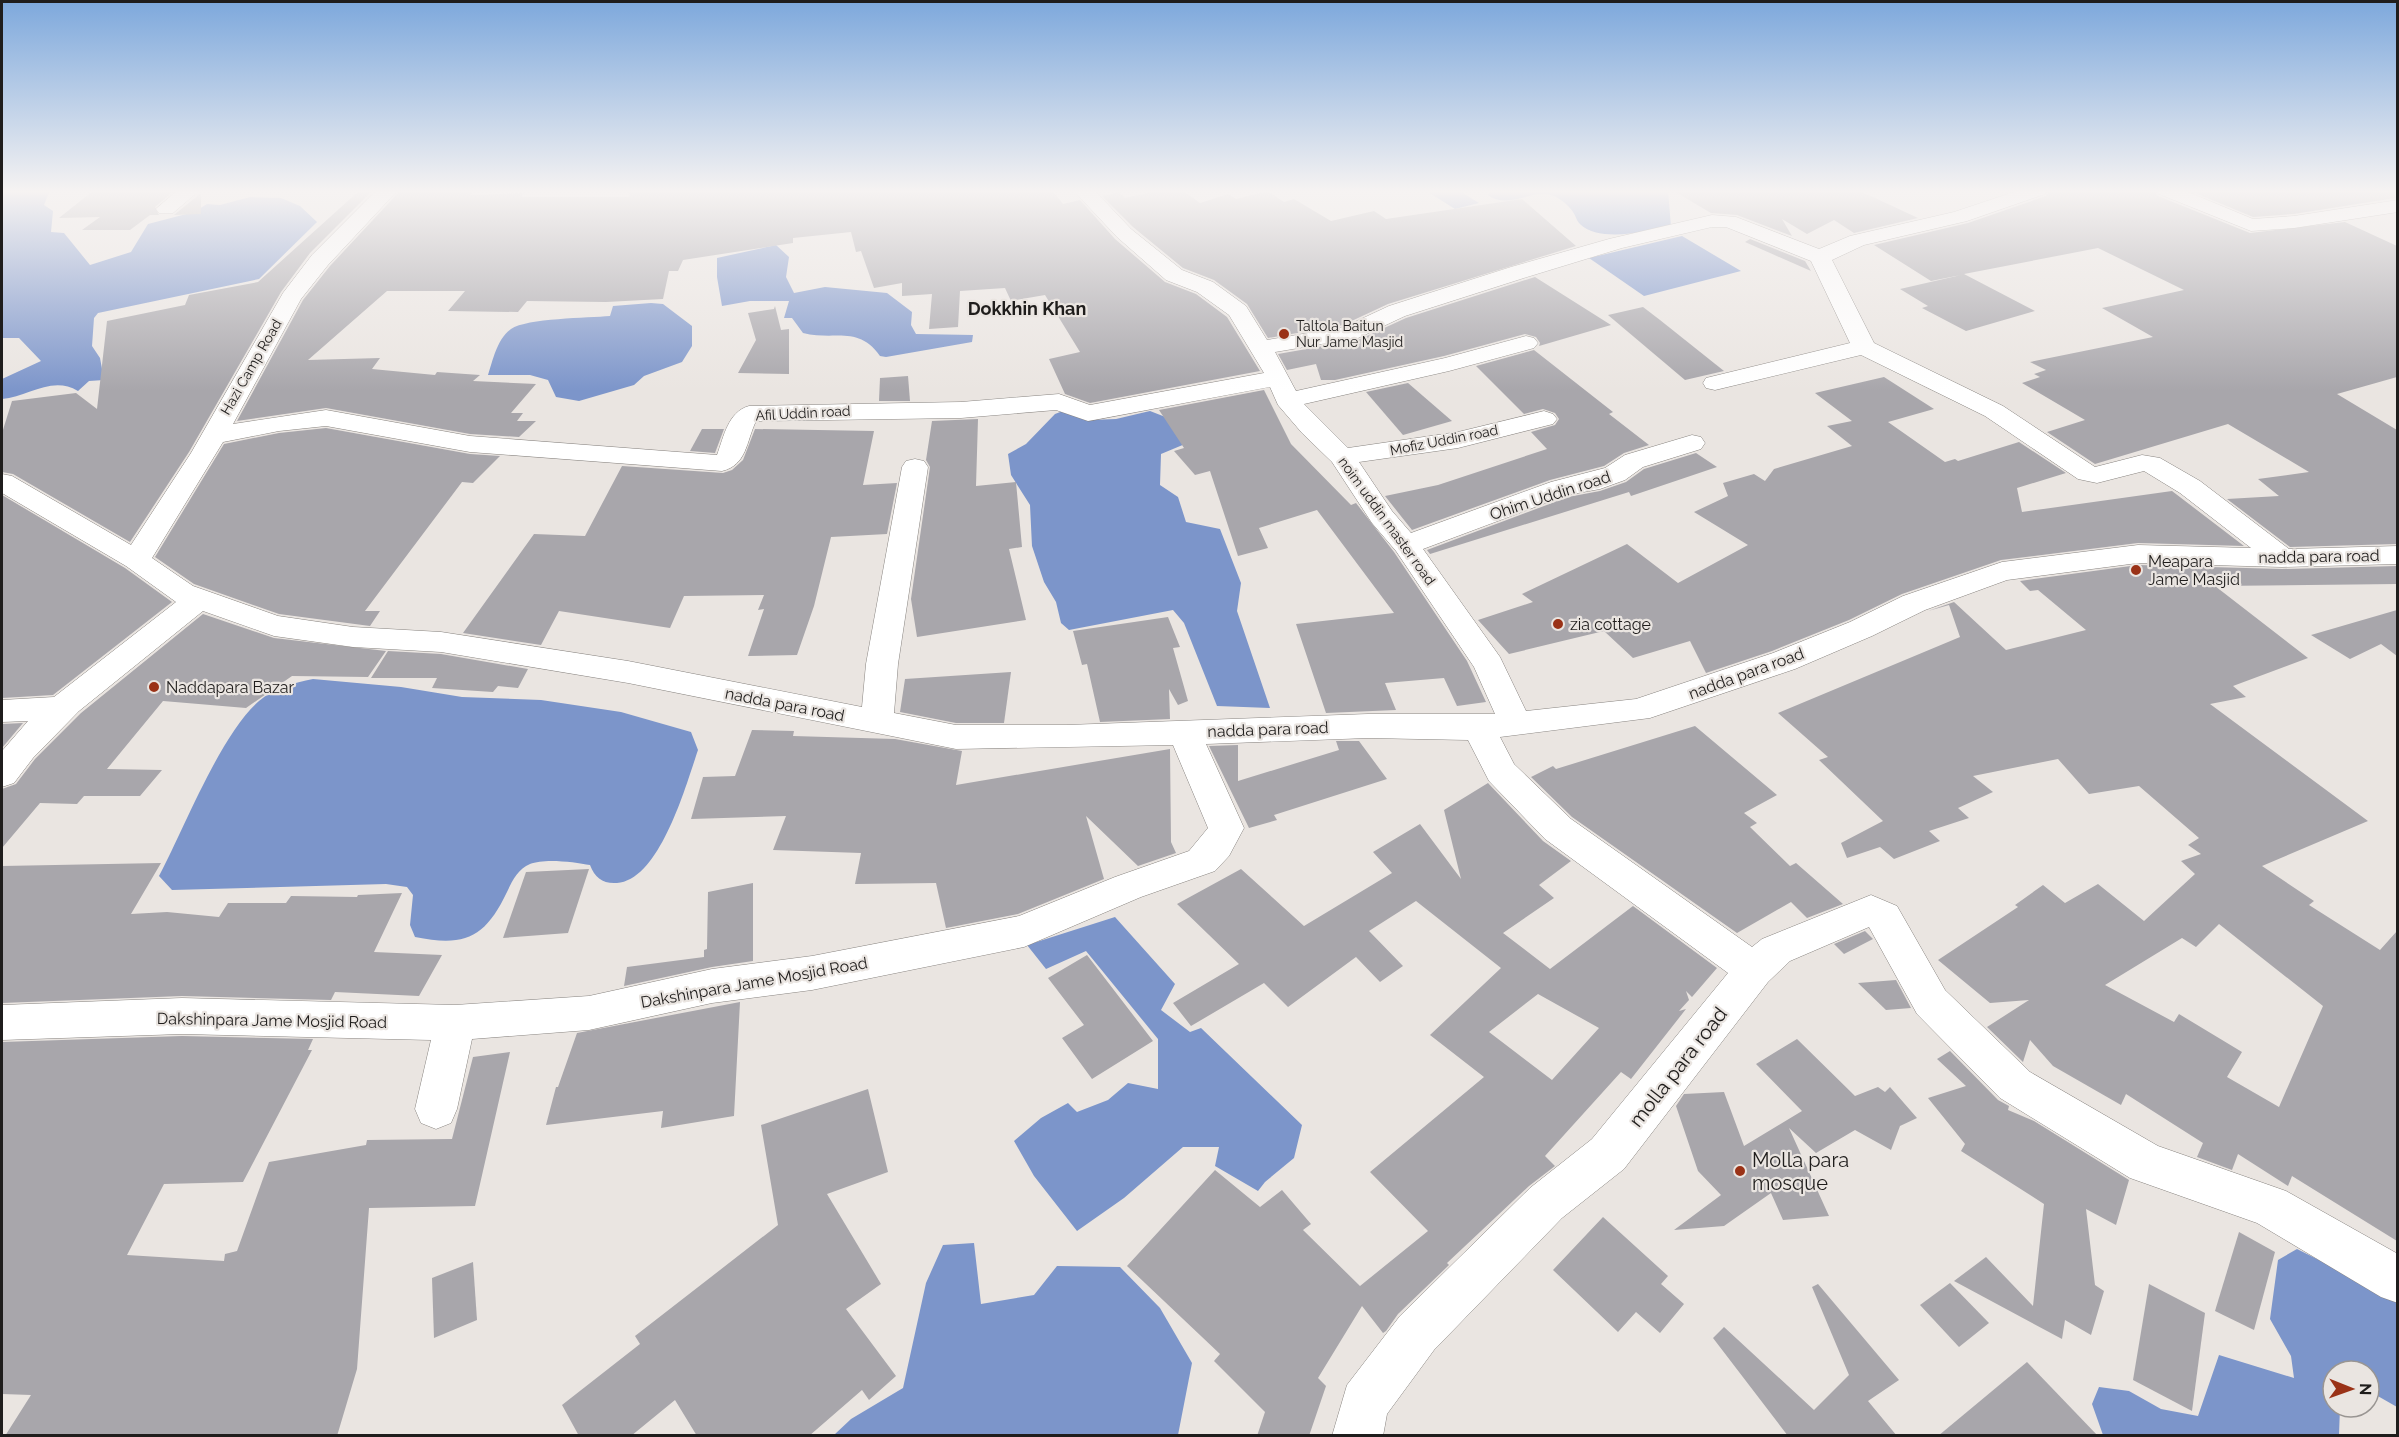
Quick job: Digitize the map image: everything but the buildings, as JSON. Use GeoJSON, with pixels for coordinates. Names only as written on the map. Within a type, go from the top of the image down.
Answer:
{"type":"FeatureCollection","features":[{"type":"Feature","properties":{"kind":"street","name":"Hazi Camp Road"},"geometry":{"type":"LineString","coordinates":[[136,560],[212,436],[291,298],[323,257]]}},
{"type":"Feature","properties":{"kind":"street","name":"noim uddin master road"},"geometry":{"type":"LineString","coordinates":[[1153,257],[1174,275],[1205,287],[1238,312],[1283,389],[1342,457],[1382,517],[1406,545],[1489,665],[1497,727]]}},
{"type":"Feature","properties":{"kind":"street"},"geometry":{"type":"LineString","coordinates":[[1259,348],[1350,333],[1397,311],[1569,257]]}},
{"type":"Feature","properties":{"kind":"street"},"geometry":{"type":"LineString","coordinates":[[1820,257],[1864,347],[1994,411],[2087,473],[2097,475],[2142,463],[2151,464],[2190,487],[2282,558]]}},
{"type":"Feature","properties":{"kind":"street"},"geometry":{"type":"LineString","coordinates":[[1283,389],[1439,367],[1526,343]]}},
{"type":"Feature","properties":{"kind":"street"},"geometry":{"type":"LineString","coordinates":[[1715,383],[1864,347]]}},
{"type":"Feature","properties":{"kind":"street","name":"Afil Uddin road"},"geometry":{"type":"LineString","coordinates":[[212,436],[279,423],[326,418],[470,444],[722,463],[729,459],[743,420],[749,414],[961,410],[1059,402],[1088,413],[1283,389]]}},
{"type":"Feature","properties":{"kind":"street","name":"Mofiz Uddin road"},"geometry":{"type":"LineString","coordinates":[[1342,457],[1458,440],[1544,419]]}},
{"type":"Feature","properties":{"kind":"street","name":"Ohim Uddin road"},"geometry":{"type":"LineString","coordinates":[[1406,545],[1561,488],[1590,483],[1615,474],[1634,460],[1692,443]]}},
{"type":"Feature","properties":{"kind":"street"},"geometry":{"type":"LineString","coordinates":[[877,722],[882,664],[915,467]]}},
{"type":"Feature","properties":{"kind":"street","name":"nadda para road"},"geometry":{"type":"LineString","coordinates":[[2,483],[136,560],[182,593],[274,626],[353,637],[441,642],[605,668],[956,738],[1066,737],[1368,726],[1497,727],[1649,706],[1784,661],[1861,629],[1914,603],[2002,571],[2138,554],[2282,558],[2397,555]]}},
{"type":"Feature","properties":{"kind":"street"},"geometry":{"type":"LineString","coordinates":[[2,774],[15,755],[63,708],[198,600]]}},
{"type":"Feature","properties":{"kind":"street"},"geometry":{"type":"LineString","coordinates":[[2,711],[63,708]]}},
{"type":"Feature","properties":{"kind":"street"},"geometry":{"type":"LineString","coordinates":[[1497,727],[1500,772],[1558,829],[1754,970]]}},
{"type":"Feature","properties":{"kind":"street","name":"Dakshinpara Jame Mosjid Road"},"geometry":{"type":"LineString","coordinates":[[2,1023],[182,1016],[455,1023],[589,1013],[712,986],[812,973],[1024,931],[1128,887],[1202,861],[1216,846],[1226,828],[1184,731]]}},
{"type":"Feature","properties":{"kind":"street","name":"molla para road"},"geometry":{"type":"LineString","coordinates":[[1358,1436],[1365,1403],[1417,1333],[1546,1203],[1608,1154],[1754,970],[1776,950],[1871,910],[1884,916],[1931,1002],[2015,1085],[2146,1163],[2270,1206],[2397,1280]]}},
{"type":"Feature","properties":{"kind":"street"},"geometry":{"type":"LineString","coordinates":[[436,1109],[455,1023]]}},
{"type":"Feature","properties":{"kind":"water"},"geometry":{"type":"Polygon","coordinates":[[[2,257],[84,257],[90,265],[115,257],[281,257],[259,279],[98,313],[94,318],[92,346],[100,358],[104,380],[89,381],[78,391],[59,385],[49,386],[2,399],[2,379],[41,361],[19,338],[2,338],[2,257]]]}},
{"type":"Feature","properties":{"kind":"water"},"geometry":{"type":"Polygon","coordinates":[[[789,257],[786,277],[794,293],[825,287],[887,293],[912,312],[911,325],[916,334],[973,335],[972,342],[886,357],[880,356],[872,346],[854,337],[803,333],[792,318],[784,318],[789,301],[750,301],[722,306],[717,277],[717,258],[789,257]]]}},
{"type":"Feature","properties":{"kind":"water"},"geometry":{"type":"Polygon","coordinates":[[[1718,257],[1741,271],[1644,296],[1589,258],[1718,257]]]}},
{"type":"Feature","properties":{"kind":"water"},"geometry":{"type":"Polygon","coordinates":[[[663,304],[692,326],[692,346],[682,362],[644,376],[634,385],[579,401],[556,397],[548,380],[530,375],[488,375],[502,338],[519,325],[610,316],[613,306],[663,304]]]}},
{"type":"Feature","properties":{"kind":"water"},"geometry":{"type":"Polygon","coordinates":[[[1068,409],[1090,420],[1116,419],[1150,411],[1209,434],[1161,454],[1160,485],[1178,497],[1186,522],[1220,529],[1241,583],[1237,611],[1270,708],[1217,706],[1184,623],[1173,610],[1069,630],[1061,623],[1056,602],[1044,582],[1032,546],[1030,505],[1011,475],[1008,454],[1026,444],[1055,414],[1068,409]]]}},
{"type":"Feature","properties":{"kind":"water"},"geometry":{"type":"Polygon","coordinates":[[[313,679],[401,687],[462,697],[541,700],[621,712],[691,732],[698,750],[669,828],[646,866],[632,878],[612,883],[600,879],[590,865],[551,861],[530,864],[516,876],[490,920],[472,936],[447,941],[415,937],[410,925],[413,895],[407,887],[386,884],[172,890],[159,876],[230,736],[245,716],[265,696],[284,687],[313,679]]]}},
{"type":"Feature","properties":{"kind":"water"},"geometry":{"type":"Polygon","coordinates":[[[1115,917],[1175,984],[1161,1010],[1190,1032],[1201,1028],[1302,1125],[1294,1158],[1265,1182],[1258,1191],[1215,1166],[1219,1147],[1183,1147],[1124,1198],[1077,1231],[1034,1176],[1014,1141],[1041,1118],[1068,1103],[1077,1112],[1108,1100],[1128,1083],[1158,1089],[1158,1039],[1086,951],[1046,969],[1027,945],[1115,917]]]}},
{"type":"Feature","properties":{"kind":"water"},"geometry":{"type":"Polygon","coordinates":[[[974,1243],[981,1304],[1034,1295],[1057,1266],[1120,1267],[1160,1308],[1192,1363],[1178,1435],[834,1435],[851,1419],[903,1388],[926,1283],[943,1245],[974,1243]]]}},
{"type":"Feature","properties":{"kind":"water"},"geometry":{"type":"Polygon","coordinates":[[[2297,1249],[2397,1299],[2397,1407],[2381,1398],[2381,1359],[2321,1359],[2321,1419],[2340,1419],[2339,1435],[2103,1435],[2092,1404],[2099,1387],[2129,1391],[2161,1409],[2198,1416],[2219,1355],[2294,1378],[2291,1356],[2270,1319],[2278,1260],[2297,1249]]]}},
{"type":"Feature","properties":{"kind":"place","name":"Taltola Baitun Nur Jame Masjid"},"geometry":{"type":"Point","coordinates":[1284,334]}},
{"type":"Feature","properties":{"kind":"place","name":"Meapara Jame Masjid"},"geometry":{"type":"Point","coordinates":[2136,570]}},
{"type":"Feature","properties":{"kind":"place","name":"zia cottage"},"geometry":{"type":"Point","coordinates":[1558,624]}},
{"type":"Feature","properties":{"kind":"place","name":"Naddapara Bazar"},"geometry":{"type":"Point","coordinates":[154,687]}},
{"type":"Feature","properties":{"kind":"place","name":"Molla para mosque"},"geometry":{"type":"Point","coordinates":[1740,1171]}},
{"type":"Feature","properties":{"kind":"district","name":"Dokkhin Khan"},"geometry":{"type":"Point","coordinates":[1027,309]}}]}
